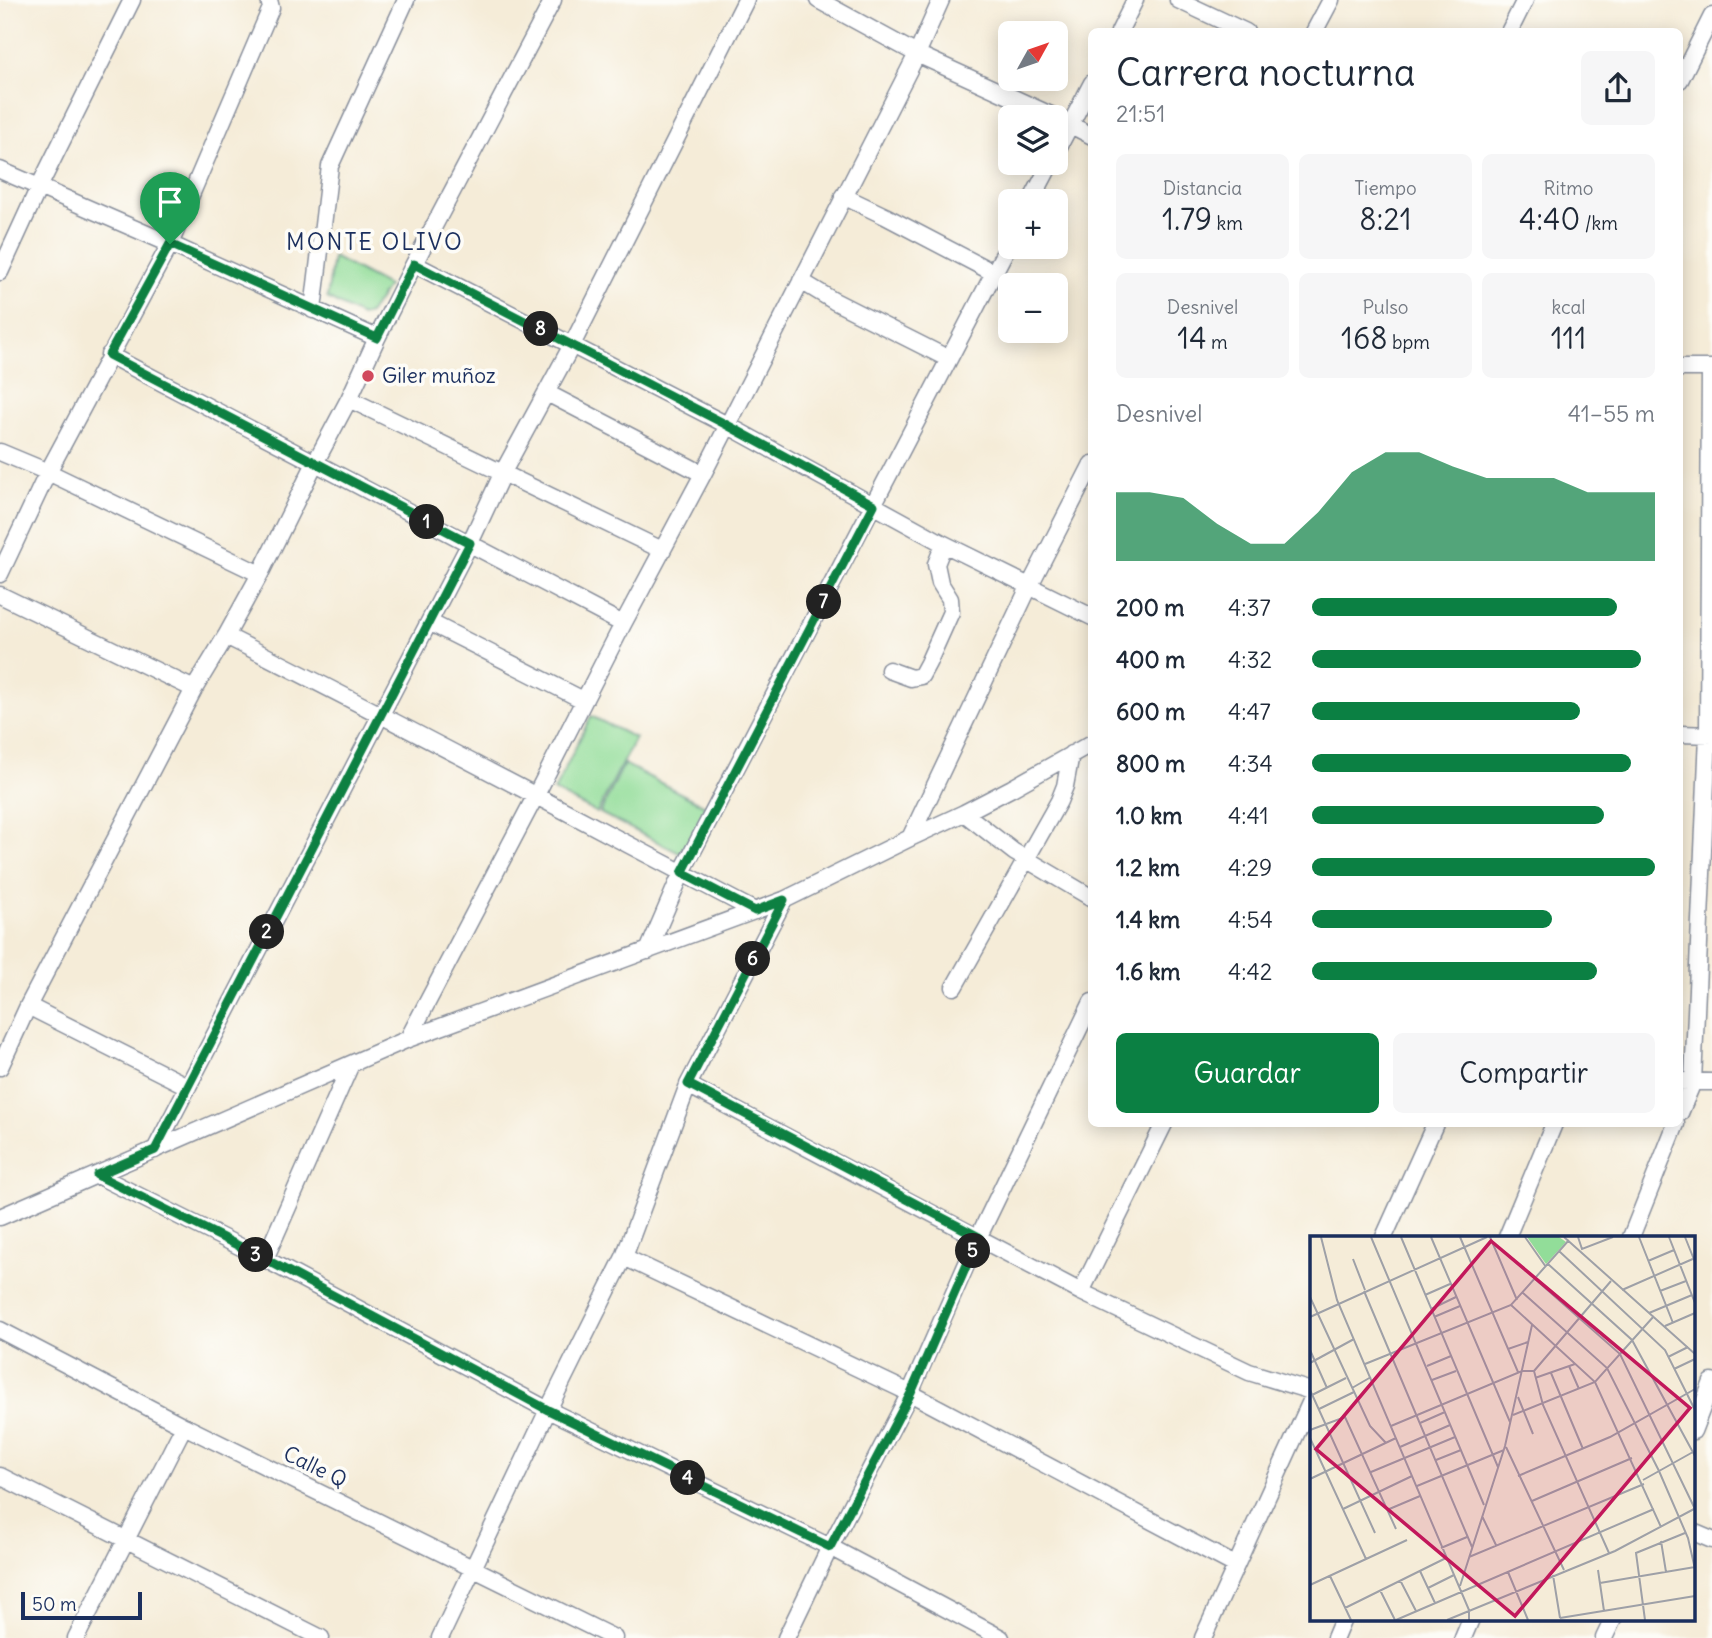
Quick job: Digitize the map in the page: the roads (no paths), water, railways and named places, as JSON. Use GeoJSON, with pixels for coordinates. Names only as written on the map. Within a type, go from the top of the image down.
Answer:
{"type":"FeatureCollection","features":[{"type":"Feature","properties":{"kind":"street"},"geometry":{"type":"LineString","coordinates":[[0,272],[132,0]]}},
{"type":"Feature","properties":{"kind":"street"},"geometry":{"type":"LineString","coordinates":[[0,574],[48,472],[170,244],[271,8],[269,0]]}},
{"type":"Feature","properties":{"kind":"street"},"geometry":{"type":"LineString","coordinates":[[313,310],[330,166],[406,0]]}},
{"type":"Feature","properties":{"kind":"street"},"geometry":{"type":"LineString","coordinates":[[0,1067],[28,1006],[194,689],[260,574],[414,264],[553,0]]}},
{"type":"Feature","properties":{"kind":"street"},"geometry":{"type":"LineString","coordinates":[[155,1150],[470,543],[502,474],[572,345],[746,0]]}},
{"type":"Feature","properties":{"kind":"street"},"geometry":{"type":"LineString","coordinates":[[818,0],[917,54],[1029,105]]}},
{"type":"Feature","properties":{"kind":"street"},"geometry":{"type":"LineString","coordinates":[[408,1039],[703,474],[917,54],[941,0]]}},
{"type":"Feature","properties":{"kind":"street"},"geometry":{"type":"LineString","coordinates":[[1121,28],[1135,0]]}},
{"type":"Feature","properties":{"kind":"street"},"geometry":{"type":"LineString","coordinates":[[1178,0],[1238,28]]}},
{"type":"Feature","properties":{"kind":"street"},"geometry":{"type":"LineString","coordinates":[[1316,28],[1331,0]]}},
{"type":"Feature","properties":{"kind":"street"},"geometry":{"type":"LineString","coordinates":[[1512,28],[1525,0]]}},
{"type":"Feature","properties":{"kind":"street"},"geometry":{"type":"LineString","coordinates":[[1683,74],[1712,16]]}},
{"type":"Feature","properties":{"kind":"street"},"geometry":{"type":"LineString","coordinates":[[1068,130],[1088,91]]}},
{"type":"Feature","properties":{"kind":"street"},"geometry":{"type":"LineString","coordinates":[[1068,123],[1088,134]]}},
{"type":"Feature","properties":{"kind":"street"},"geometry":{"type":"LineString","coordinates":[[0,170],[377,338]]}},
{"type":"Feature","properties":{"kind":"street"},"geometry":{"type":"LineString","coordinates":[[844,197],[994,273]]}},
{"type":"Feature","properties":{"kind":"street"},"geometry":{"type":"LineString","coordinates":[[648,951],[682,873],[1001,259]]}},
{"type":"Feature","properties":{"kind":"street"},"geometry":{"type":"LineString","coordinates":[[414,264],[727,425],[944,544],[1088,616]]}},
{"type":"Feature","properties":{"kind":"street"},"geometry":{"type":"LineString","coordinates":[[801,281],[949,359]]}},
{"type":"Feature","properties":{"kind":"street"},"geometry":{"type":"LineString","coordinates":[[109,355],[623,624]]}},
{"type":"Feature","properties":{"kind":"street"},"geometry":{"type":"LineString","coordinates":[[1683,368],[1711,368],[1710,735],[1686,1082],[1712,1082]]}},
{"type":"Feature","properties":{"kind":"street"},"geometry":{"type":"LineString","coordinates":[[547,393],[703,474]]}},
{"type":"Feature","properties":{"kind":"street"},"geometry":{"type":"LineString","coordinates":[[349,399],[662,550]]}},
{"type":"Feature","properties":{"kind":"street"},"geometry":{"type":"LineString","coordinates":[[0,452],[48,472],[260,574]]}},
{"type":"Feature","properties":{"kind":"street"},"geometry":{"type":"LineString","coordinates":[[910,838],[1088,472]]}},
{"type":"Feature","properties":{"kind":"street"},"geometry":{"type":"LineString","coordinates":[[889,670],[911,678],[921,676],[951,612],[950,599],[940,583],[936,564],[944,544]]}},
{"type":"Feature","properties":{"kind":"street"},"geometry":{"type":"LineString","coordinates":[[0,595],[194,689]]}},
{"type":"Feature","properties":{"kind":"street"},"geometry":{"type":"LineString","coordinates":[[429,622],[583,700]]}},
{"type":"Feature","properties":{"kind":"street"},"geometry":{"type":"LineString","coordinates":[[226,636],[381,714],[755,911]]}},
{"type":"Feature","properties":{"kind":"street"},"geometry":{"type":"LineString","coordinates":[[1683,734],[1710,735]]}},
{"type":"Feature","properties":{"kind":"street"},"geometry":{"type":"LineString","coordinates":[[0,1217],[408,1039],[784,900],[964,813],[1088,745]]}},
{"type":"Feature","properties":{"kind":"street"},"geometry":{"type":"LineString","coordinates":[[954,987],[1059,801],[1065,786],[1071,754]]}},
{"type":"Feature","properties":{"kind":"street"},"geometry":{"type":"LineString","coordinates":[[964,813],[1026,859],[1088,896]]}},
{"type":"Feature","properties":{"kind":"street"},"geometry":{"type":"LineString","coordinates":[[440,1638],[624,1256],[688,1084],[784,900]]}},
{"type":"Feature","properties":{"kind":"street"},"geometry":{"type":"LineString","coordinates":[[28,1006],[187,1086]]}},
{"type":"Feature","properties":{"kind":"street"},"geometry":{"type":"LineString","coordinates":[[786,1638],[830,1547],[911,1393],[979,1237],[1088,1010]]}},
{"type":"Feature","properties":{"kind":"street"},"geometry":{"type":"LineString","coordinates":[[265,1259],[351,1064]]}},
{"type":"Feature","properties":{"kind":"street"},"geometry":{"type":"LineString","coordinates":[[688,1084],[1081,1292],[1249,1372],[1310,1391]]}},
{"type":"Feature","properties":{"kind":"street"},"geometry":{"type":"LineString","coordinates":[[1081,1292],[1163,1127]]}},
{"type":"Feature","properties":{"kind":"street"},"geometry":{"type":"LineString","coordinates":[[1384,1236],[1434,1127]]}},
{"type":"Feature","properties":{"kind":"street"},"geometry":{"type":"LineString","coordinates":[[1507,1236],[1553,1127]]}},
{"type":"Feature","properties":{"kind":"street"},"geometry":{"type":"LineString","coordinates":[[1631,1236],[1675,1127]]}},
{"type":"Feature","properties":{"kind":"street"},"geometry":{"type":"LineString","coordinates":[[97,1175],[265,1259],[548,1410],[830,1547],[1001,1638]]}},
{"type":"Feature","properties":{"kind":"street"},"geometry":{"type":"LineString","coordinates":[[624,1256],[911,1393],[1235,1565]]}},
{"type":"Feature","properties":{"kind":"street","name":"Calle Q"},"geometry":{"type":"LineString","coordinates":[[0,1329],[184,1426],[614,1638]]}},
{"type":"Feature","properties":{"kind":"street"},"geometry":{"type":"LineString","coordinates":[[1694,1428],[1712,1382]]}},
{"type":"Feature","properties":{"kind":"street"},"geometry":{"type":"LineString","coordinates":[[1203,1638],[1310,1403]]}},
{"type":"Feature","properties":{"kind":"street"},"geometry":{"type":"LineString","coordinates":[[76,1638],[184,1426]]}},
{"type":"Feature","properties":{"kind":"street"},"geometry":{"type":"LineString","coordinates":[[0,1476],[321,1638]]}},
{"type":"Feature","properties":{"kind":"street"},"geometry":{"type":"LineString","coordinates":[[1694,1532],[1712,1540]]}},
{"type":"Feature","properties":{"kind":"street"},"geometry":{"type":"LineString","coordinates":[[1335,1638],[1343,1620]]}},
{"type":"Feature","properties":{"kind":"street"},"geometry":{"type":"LineString","coordinates":[[1462,1638],[1471,1620]]}},
{"type":"Feature","properties":{"kind":"street"},"geometry":{"type":"LineString","coordinates":[[1604,1638],[1613,1620]]}},
{"type":"Feature","properties":{"kind":"place","name":"Giler muñoz"},"geometry":{"type":"Point","coordinates":[368,376]}},
{"type":"Feature","properties":{"kind":"district","name":"MONTE OLIVO"},"geometry":{"type":"Point","coordinates":[375,242]}}]}
